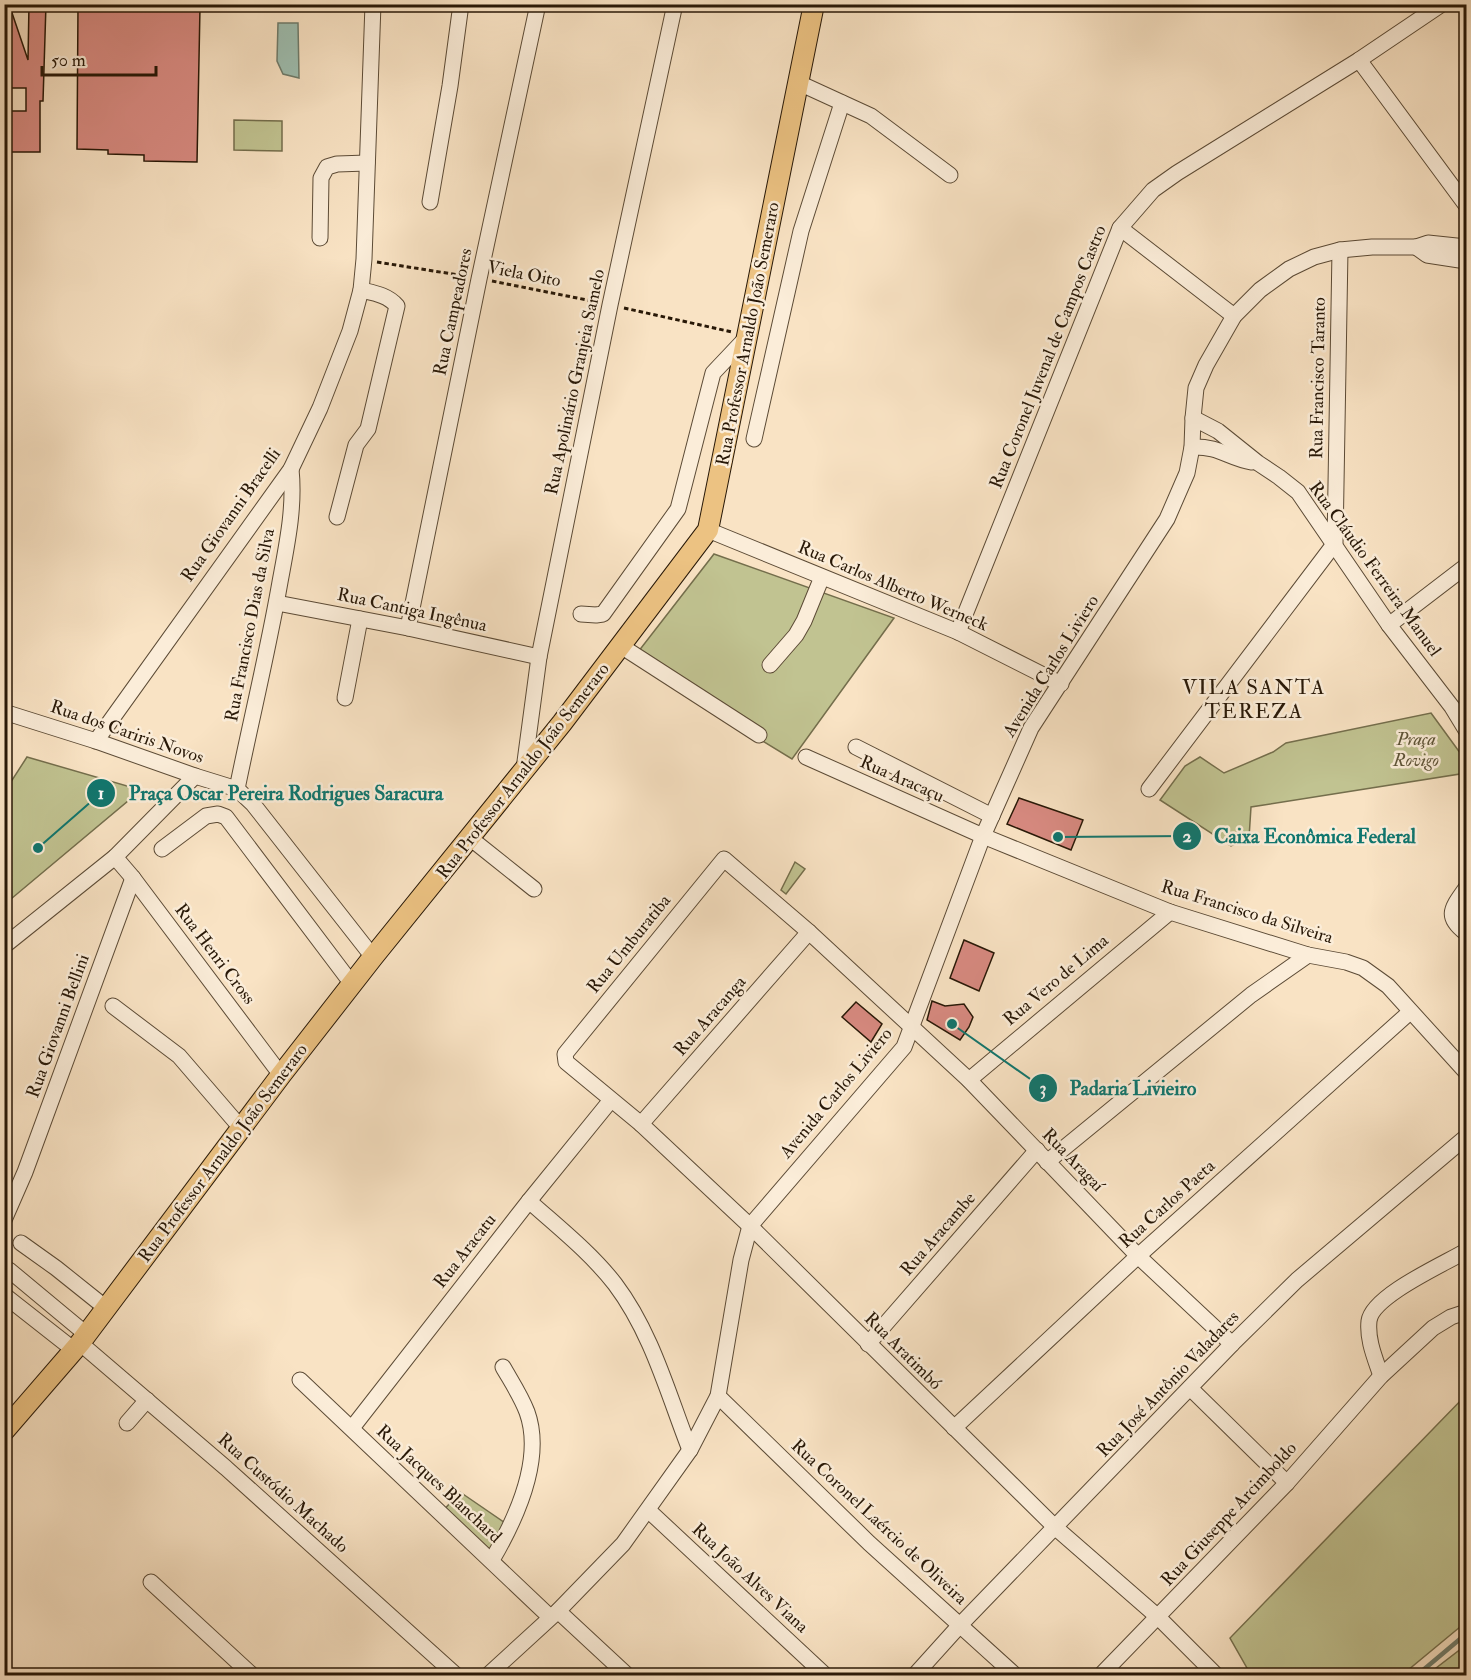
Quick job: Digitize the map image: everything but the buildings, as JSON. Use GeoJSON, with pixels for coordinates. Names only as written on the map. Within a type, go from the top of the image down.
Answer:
{"type":"FeatureCollection","features":[{"type":"Feature","properties":{"kind":"main road","name":"Rua Professor Arnaldo João Semeraro"},"geometry":{"type":"LineString","coordinates":[[4,1431],[80,1342],[281,1075],[621,646],[708,530],[814,4]]}},
{"type":"Feature","properties":{"kind":"street","name":"Rua Giovanni Bracelli"},"geometry":{"type":"LineString","coordinates":[[96,741],[291,469],[320,408],[350,332],[361,290],[364,260],[374,4]]}},
{"type":"Feature","properties":{"kind":"street"},"geometry":{"type":"LineString","coordinates":[[430,202],[450,86],[461,4]]}},
{"type":"Feature","properties":{"kind":"street","name":"Rua Campeadores"},"geometry":{"type":"LineString","coordinates":[[408,628],[538,4]]}},
{"type":"Feature","properties":{"kind":"street","name":"Rua Apolinário Granjeia Samelo"},"geometry":{"type":"LineString","coordinates":[[524,769],[539,657],[610,305],[675,4]]}},
{"type":"Feature","properties":{"kind":"street","name":"Rua Coronel Juvenal de Campos Castro"},"geometry":{"type":"LineString","coordinates":[[958,632],[1120,228],[1153,190],[1177,173],[1359,60],[1442,4]]}},
{"type":"Feature","properties":{"kind":"street"},"geometry":{"type":"LineString","coordinates":[[1359,60],[1467,205]]}},
{"type":"Feature","properties":{"kind":"street"},"geometry":{"type":"LineString","coordinates":[[799,82],[872,116],[950,175]]}},
{"type":"Feature","properties":{"kind":"street"},"geometry":{"type":"LineString","coordinates":[[754,439],[801,231],[842,103]]}},
{"type":"Feature","properties":{"kind":"street"},"geometry":{"type":"LineString","coordinates":[[320,238],[321,178],[327,167],[337,164],[367,163]]}},
{"type":"Feature","properties":{"kind":"street"},"geometry":{"type":"LineString","coordinates":[[1120,228],[1234,316]]}},
{"type":"Feature","properties":{"kind":"street","name":"Avenida Carlos Liviero"},"geometry":{"type":"LineString","coordinates":[[750,1226],[904,1047],[983,836],[1031,728],[1167,519],[1187,473],[1192,447],[1192,418],[1196,388],[1206,365],[1234,316],[1260,290],[1289,269],[1314,257],[1340,250],[1416,247],[1428,243],[1467,247]]}},
{"type":"Feature","properties":{"kind":"street","name":"Avenida Carlos Liviero"},"geometry":{"type":"LineString","coordinates":[[1416,247],[1427,255],[1467,261]]}},
{"type":"Feature","properties":{"kind":"street","name":"Rua Francisco Taranto"},"geometry":{"type":"LineString","coordinates":[[1335,543],[1340,250]]}},
{"type":"Feature","properties":{"kind":"street"},"geometry":{"type":"LineString","coordinates":[[337,517],[356,445],[368,429],[397,306],[392,300],[361,290]]}},
{"type":"Feature","properties":{"kind":"street"},"geometry":{"type":"LineString","coordinates":[[581,614],[603,614],[678,509],[713,374],[748,335]]}},
{"type":"Feature","properties":{"kind":"street","name":"Rua Cláudio Ferreira Manuel"},"geometry":{"type":"LineString","coordinates":[[1192,418],[1218,430],[1258,464],[1299,492],[1389,625],[1467,730]]}},
{"type":"Feature","properties":{"kind":"street","name":"Rua Cláudio Ferreira Manuel"},"geometry":{"type":"LineString","coordinates":[[1192,447],[1205,446],[1220,450],[1241,461],[1258,464]]}},
{"type":"Feature","properties":{"kind":"street","name":"Rua Francisco Dias da Silva"},"geometry":{"type":"LineString","coordinates":[[237,789],[277,603],[293,501],[291,469]]}},
{"type":"Feature","properties":{"kind":"street","name":"Rua Carlos Alberto Werneck"},"geometry":{"type":"LineString","coordinates":[[708,530],[958,632],[1061,684]]}},
{"type":"Feature","properties":{"kind":"street"},"geometry":{"type":"LineString","coordinates":[[1149,789],[1335,543]]}},
{"type":"Feature","properties":{"kind":"street"},"geometry":{"type":"LineString","coordinates":[[1389,625],[1467,566]]}},
{"type":"Feature","properties":{"kind":"street"},"geometry":{"type":"LineString","coordinates":[[770,665],[796,635],[822,577]]}},
{"type":"Feature","properties":{"kind":"street","name":"Rua Cantiga Ingênua"},"geometry":{"type":"LineString","coordinates":[[277,603],[408,628],[539,657]]}},
{"type":"Feature","properties":{"kind":"street"},"geometry":{"type":"LineString","coordinates":[[345,699],[360,619]]}},
{"type":"Feature","properties":{"kind":"street"},"geometry":{"type":"LineString","coordinates":[[621,646],[759,735]]}},
{"type":"Feature","properties":{"kind":"street"},"geometry":{"type":"LineString","coordinates":[[1452,707],[1467,716]]}},
{"type":"Feature","properties":{"kind":"street","name":"Rua dos Cariris Novos"},"geometry":{"type":"LineString","coordinates":[[4,712],[237,789],[253,804],[373,957]]}},
{"type":"Feature","properties":{"kind":"street"},"geometry":{"type":"LineString","coordinates":[[856,747],[992,816]]}},
{"type":"Feature","properties":{"kind":"street","name":"Rua Aracaçu"},"geometry":{"type":"LineString","coordinates":[[806,757],[983,836]]}},
{"type":"Feature","properties":{"kind":"street"},"geometry":{"type":"LineString","coordinates":[[4,946],[116,857],[195,776]]}},
{"type":"Feature","properties":{"kind":"street"},"geometry":{"type":"LineString","coordinates":[[162,849],[206,816],[218,814],[226,817],[352,984]]}},
{"type":"Feature","properties":{"kind":"street","name":"Rua Francisco da Silveira"},"geometry":{"type":"LineString","coordinates":[[983,836],[1170,912],[1308,955],[1346,962],[1362,968],[1388,986],[1467,1072]]}},
{"type":"Feature","properties":{"kind":"street"},"geometry":{"type":"LineString","coordinates":[[470,838],[534,889]]}},
{"type":"Feature","properties":{"kind":"street","name":"Rua Henri Cross"},"geometry":{"type":"LineString","coordinates":[[116,857],[281,1075]]}},
{"type":"Feature","properties":{"kind":"street","name":"Rua Aragaí"},"geometry":{"type":"LineString","coordinates":[[724,859],[809,932],[969,1080],[1138,1256],[1232,1344]]}},
{"type":"Feature","properties":{"kind":"street","name":"Rua Umburatiba"},"geometry":{"type":"LineString","coordinates":[[565,1054],[724,859]]}},
{"type":"Feature","properties":{"kind":"street","name":"Rua Giovanni Bellini"},"geometry":{"type":"LineString","coordinates":[[4,1220],[25,1172],[133,878]]}},
{"type":"Feature","properties":{"kind":"street"},"geometry":{"type":"LineString","coordinates":[[1467,888],[1454,905],[1452,917],[1467,933]]}},
{"type":"Feature","properties":{"kind":"street","name":"Rua Vero de Lima"},"geometry":{"type":"LineString","coordinates":[[969,1080],[1170,912]]}},
{"type":"Feature","properties":{"kind":"street","name":"Rua Aracanga"},"geometry":{"type":"LineString","coordinates":[[641,1124],[809,932]]}},
{"type":"Feature","properties":{"kind":"street"},"geometry":{"type":"LineString","coordinates":[[1047,1162],[1251,995],[1308,955]]}},
{"type":"Feature","properties":{"kind":"street"},"geometry":{"type":"LineString","coordinates":[[113,1006],[179,1056],[241,1128]]}},
{"type":"Feature","properties":{"kind":"street","name":"Rua Carlos Paeta"},"geometry":{"type":"LineString","coordinates":[[954,1428],[1138,1256],[1410,1012]]}},
{"type":"Feature","properties":{"kind":"street","name":"Rua Aratimbó"},"geometry":{"type":"LineString","coordinates":[[565,1054],[566,1062],[641,1124],[750,1226],[1056,1528],[1158,1617],[1217,1676]]}},
{"type":"Feature","properties":{"kind":"street","name":"Rua Aracatu"},"geometry":{"type":"LineString","coordinates":[[352,1428],[611,1100]]}},
{"type":"Feature","properties":{"kind":"street","name":"Rua José Antônio Valadares"},"geometry":{"type":"LineString","coordinates":[[914,1676],[960,1624],[1297,1280],[1335,1246],[1464,1143]]}},
{"type":"Feature","properties":{"kind":"street","name":"Rua Aracambe"},"geometry":{"type":"LineString","coordinates":[[868,1344],[1036,1150]]}},
{"type":"Feature","properties":{"kind":"street"},"geometry":{"type":"LineString","coordinates":[[529,1201],[584,1251],[621,1293],[644,1333],[690,1450]]}},
{"type":"Feature","properties":{"kind":"street"},"geometry":{"type":"LineString","coordinates":[[487,1676],[554,1614],[624,1544],[690,1450],[718,1396],[741,1260],[750,1226]]}},
{"type":"Feature","properties":{"kind":"street"},"geometry":{"type":"LineString","coordinates":[[21,1243],[106,1308]]}},
{"type":"Feature","properties":{"kind":"street"},"geometry":{"type":"LineString","coordinates":[[1381,1376],[1369,1332],[1369,1318],[1376,1306],[1392,1293],[1467,1251]]}},
{"type":"Feature","properties":{"kind":"street"},"geometry":{"type":"LineString","coordinates":[[9,1270],[80,1342]]}},
{"type":"Feature","properties":{"kind":"street"},"geometry":{"type":"LineString","coordinates":[[4,1295],[80,1342]]}},
{"type":"Feature","properties":{"kind":"street","name":"Rua Giuseppe Arcimboldo"},"geometry":{"type":"LineString","coordinates":[[1100,1676],[1287,1483],[1381,1376],[1433,1328],[1451,1317],[1467,1312]]}},
{"type":"Feature","properties":{"kind":"street","name":"Rua Custódio Machado"},"geometry":{"type":"LineString","coordinates":[[80,1342],[226,1468],[457,1676]]}},
{"type":"Feature","properties":{"kind":"street"},"geometry":{"type":"LineString","coordinates":[[492,1560],[510,1526],[533,1451],[527,1412],[503,1366]]}},
{"type":"Feature","properties":{"kind":"street","name":"Rua Jacques Blanchard"},"geometry":{"type":"LineString","coordinates":[[300,1380],[439,1513],[628,1676]]}},
{"type":"Feature","properties":{"kind":"street"},"geometry":{"type":"LineString","coordinates":[[1190,1388],[1287,1483]]}},
{"type":"Feature","properties":{"kind":"street","name":"Rua Coronel Laércio de Oliveira"},"geometry":{"type":"LineString","coordinates":[[718,1396],[869,1543],[1016,1676]]}},
{"type":"Feature","properties":{"kind":"street"},"geometry":{"type":"LineString","coordinates":[[127,1423],[147,1400]]}},
{"type":"Feature","properties":{"kind":"street","name":"Rua João Alves Viana"},"geometry":{"type":"LineString","coordinates":[[648,1510],[826,1676]]}},
{"type":"Feature","properties":{"kind":"street"},"geometry":{"type":"LineString","coordinates":[[151,1582],[253,1676]]}},
{"type":"Feature","properties":{"kind":"path","name":"Viela Oito"},"geometry":{"type":"LineString","coordinates":[[364,260],[479,279],[748,335]]}},
{"type":"Feature","properties":{"kind":"green space"},"geometry":{"type":"Polygon","coordinates":[[[234,120],[282,121],[282,151],[234,150],[234,120]]]}},
{"type":"Feature","properties":{"kind":"green space"},"geometry":{"type":"Polygon","coordinates":[[[714,554],[894,618],[792,759],[631,661],[714,554]]]}},
{"type":"Feature","properties":{"kind":"green space","name":"Praça Rovigo"},"geometry":{"type":"Polygon","coordinates":[[[1431,713],[1466,761],[1466,773],[1251,807],[1249,838],[1231,846],[1160,800],[1185,766],[1200,757],[1224,773],[1273,752],[1286,743],[1431,713]]]}},
{"type":"Feature","properties":{"kind":"green space"},"geometry":{"type":"Polygon","coordinates":[[[27,757],[141,790],[5,904],[5,791],[27,757]]]}},
{"type":"Feature","properties":{"kind":"green space"},"geometry":{"type":"Polygon","coordinates":[[[795,862],[805,869],[786,894],[781,890],[795,862]]]}},
{"type":"Feature","properties":{"kind":"green space"},"geometry":{"type":"Polygon","coordinates":[[[1466,1395],[1466,1622],[1402,1675],[1251,1675],[1230,1638],[1466,1395]]]}},
{"type":"Feature","properties":{"kind":"green space"},"geometry":{"type":"Polygon","coordinates":[[[460,1492],[508,1525],[493,1554],[442,1512],[460,1492]]]}},
{"type":"Feature","properties":{"kind":"green space"},"geometry":{"type":"Polygon","coordinates":[[[1466,1645],[1466,1675],[1427,1675],[1466,1645]]]}},
{"type":"Feature","properties":{"kind":"shaded area"},"geometry":{"type":"Polygon","coordinates":[[[278,23],[298,23],[299,78],[283,74],[277,61],[278,23]]]}},
{"type":"Feature","properties":{"kind":"waterway"},"geometry":{"type":"LineString","coordinates":[[1416,1676],[1466,1634]]}},
{"type":"Feature","properties":{"kind":"place","name":"Caixa Econômica Federal"},"geometry":{"type":"Point","coordinates":[1058,837]}},
{"type":"Feature","properties":{"kind":"place","name":"Praça Oscar Pereira Rodrigues Saracura"},"geometry":{"type":"Point","coordinates":[38,848]}},
{"type":"Feature","properties":{"kind":"place","name":"Padaria Livieiro"},"geometry":{"type":"Point","coordinates":[952,1024]}},
{"type":"Feature","properties":{"kind":"district","name":"VILA SANTA TEREZA"},"geometry":{"type":"Point","coordinates":[1254,699]}}]}
